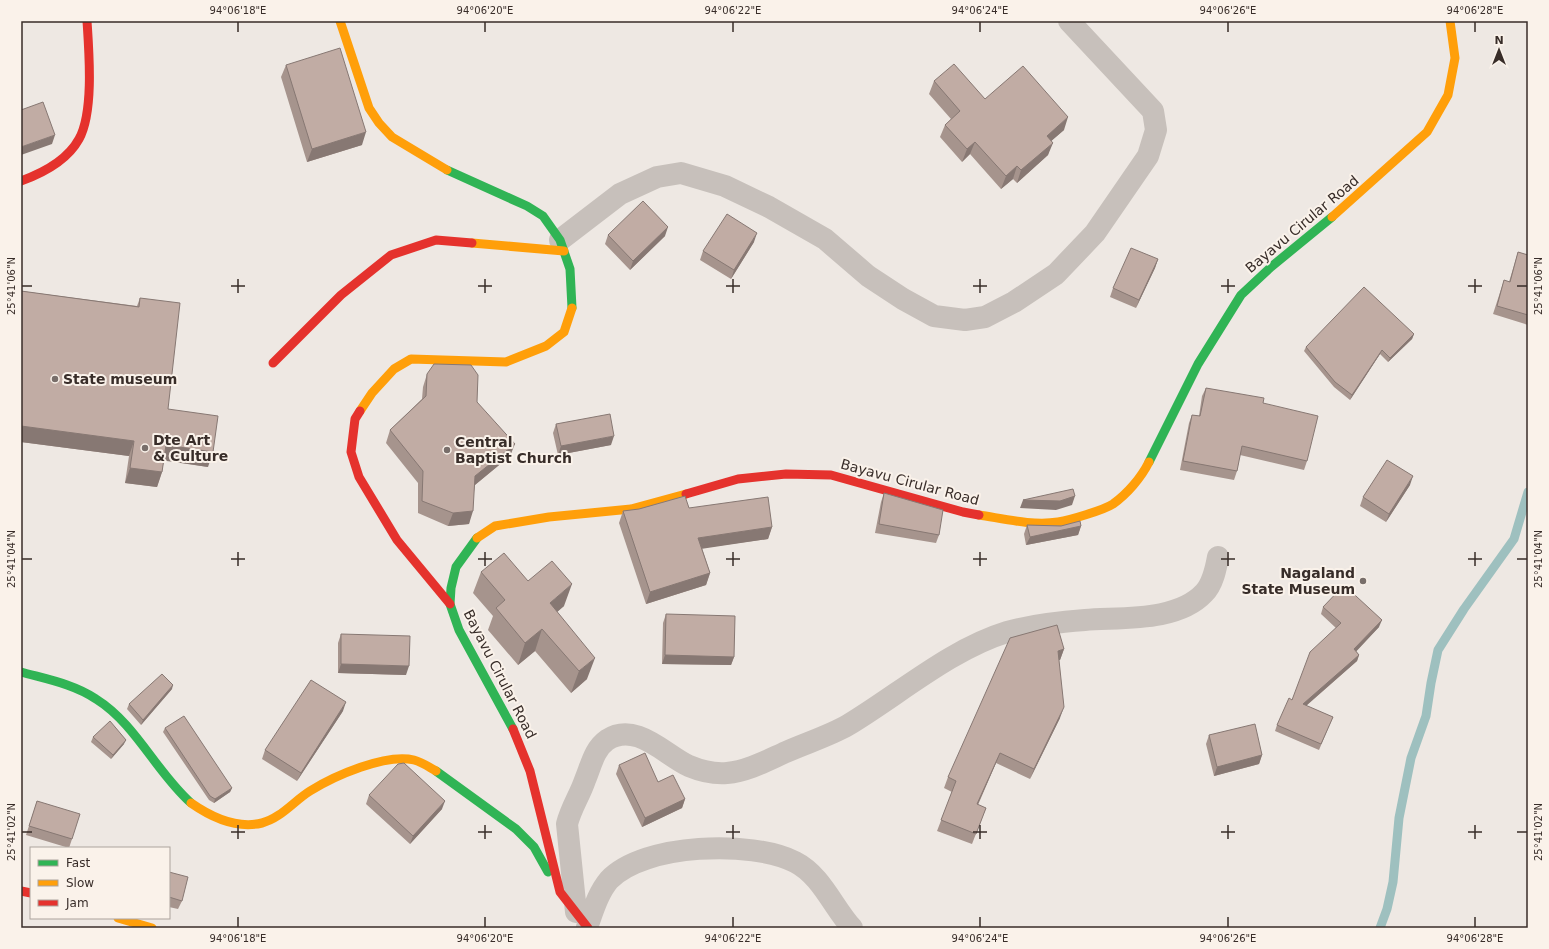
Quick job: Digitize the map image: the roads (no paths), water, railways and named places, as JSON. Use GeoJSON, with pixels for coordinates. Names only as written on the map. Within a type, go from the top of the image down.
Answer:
{"type":"FeatureCollection","features":[{"type":"Feature","properties":{"kind":"main road"},"geometry":{"type":"LineString","coordinates":[[21,181],[36,176],[58,163],[73,148],[84,130],[88,101],[89,64],[86,21]]}},
{"type":"Feature","properties":{"kind":"main road"},"geometry":{"type":"LineString","coordinates":[[340,21],[355,62],[369,108],[379,123],[392,137],[438,166],[527,206],[543,216],[562,245],[570,269],[573,306],[564,332],[546,346],[506,362],[411,359],[394,369],[372,393],[355,419],[351,452],[359,477],[397,540],[450,604]]}},
{"type":"Feature","properties":{"kind":"main road","name":"Bayavu Cirular Road"},"geometry":{"type":"LineString","coordinates":[[560,892],[528,765],[518,739],[459,630],[450,604],[451,588],[456,567],[467,550],[479,536],[495,526],[549,517],[631,509],[738,479],[786,474],[831,475],[963,512],[1027,522],[1058,522],[1112,505],[1128,491],[1147,466],[1198,364],[1241,295],[1271,267],[1348,204],[1427,132],[1448,96],[1455,58],[1450,21]]}},
{"type":"Feature","properties":{"kind":"main road"},"geometry":{"type":"LineString","coordinates":[[273,364],[341,295],[391,255],[436,240],[562,245]]}},
{"type":"Feature","properties":{"kind":"main road","name":"Bayavu Cirular Road"},"geometry":{"type":"LineString","coordinates":[[21,672],[79,690],[104,704],[130,729],[171,785],[204,814],[226,821],[250,824],[266,821],[283,812],[311,790],[346,774],[392,760],[414,760],[432,770],[511,824],[532,845],[560,892],[584,922]]}},
{"type":"Feature","properties":{"kind":"main road"},"geometry":{"type":"LineString","coordinates":[[121,919],[152,928]]}},
{"type":"Feature","properties":{"kind":"street"},"geometry":{"type":"LineString","coordinates":[[562,245],[620,194],[657,177],[681,173],[725,186],[769,207],[825,239],[868,276],[903,299],[934,316],[964,320],[986,317],[1014,302],[1056,274],[1095,233],[1148,156],[1156,130],[1153,111],[1069,21]]}},
{"type":"Feature","properties":{"kind":"street"},"geometry":{"type":"LineString","coordinates":[[584,922],[567,824],[570,813],[585,782],[591,762],[599,748],[608,739],[632,735],[648,741],[689,766],[708,772],[728,773],[753,767],[846,726],[953,657],[983,641],[1008,632],[1054,623],[1163,614],[1195,602],[1206,592],[1214,574],[1218,557]]}},
{"type":"Feature","properties":{"kind":"street"},"geometry":{"type":"LineString","coordinates":[[584,922],[609,880],[626,868],[650,857],[704,848],[761,852],[776,855],[795,862],[810,872],[852,928]]}},
{"type":"Feature","properties":{"kind":"waterway"},"geometry":{"type":"LineString","coordinates":[[1380,928],[1387,909],[1393,882],[1399,818],[1411,758],[1426,716],[1438,650],[1464,609],[1514,539],[1528,492]]}},
{"type":"Feature","properties":{"kind":"place","name":"State museum"},"geometry":{"type":"Point","coordinates":[55,379]}},
{"type":"Feature","properties":{"kind":"place","name":"Dte Art & Culture"},"geometry":{"type":"Point","coordinates":[145,448]}},
{"type":"Feature","properties":{"kind":"place","name":"Central Baptist Church"},"geometry":{"type":"Point","coordinates":[447,450]}},
{"type":"Feature","properties":{"kind":"place","name":"Nagaland State Museum"},"geometry":{"type":"Point","coordinates":[1363,581]}}]}
